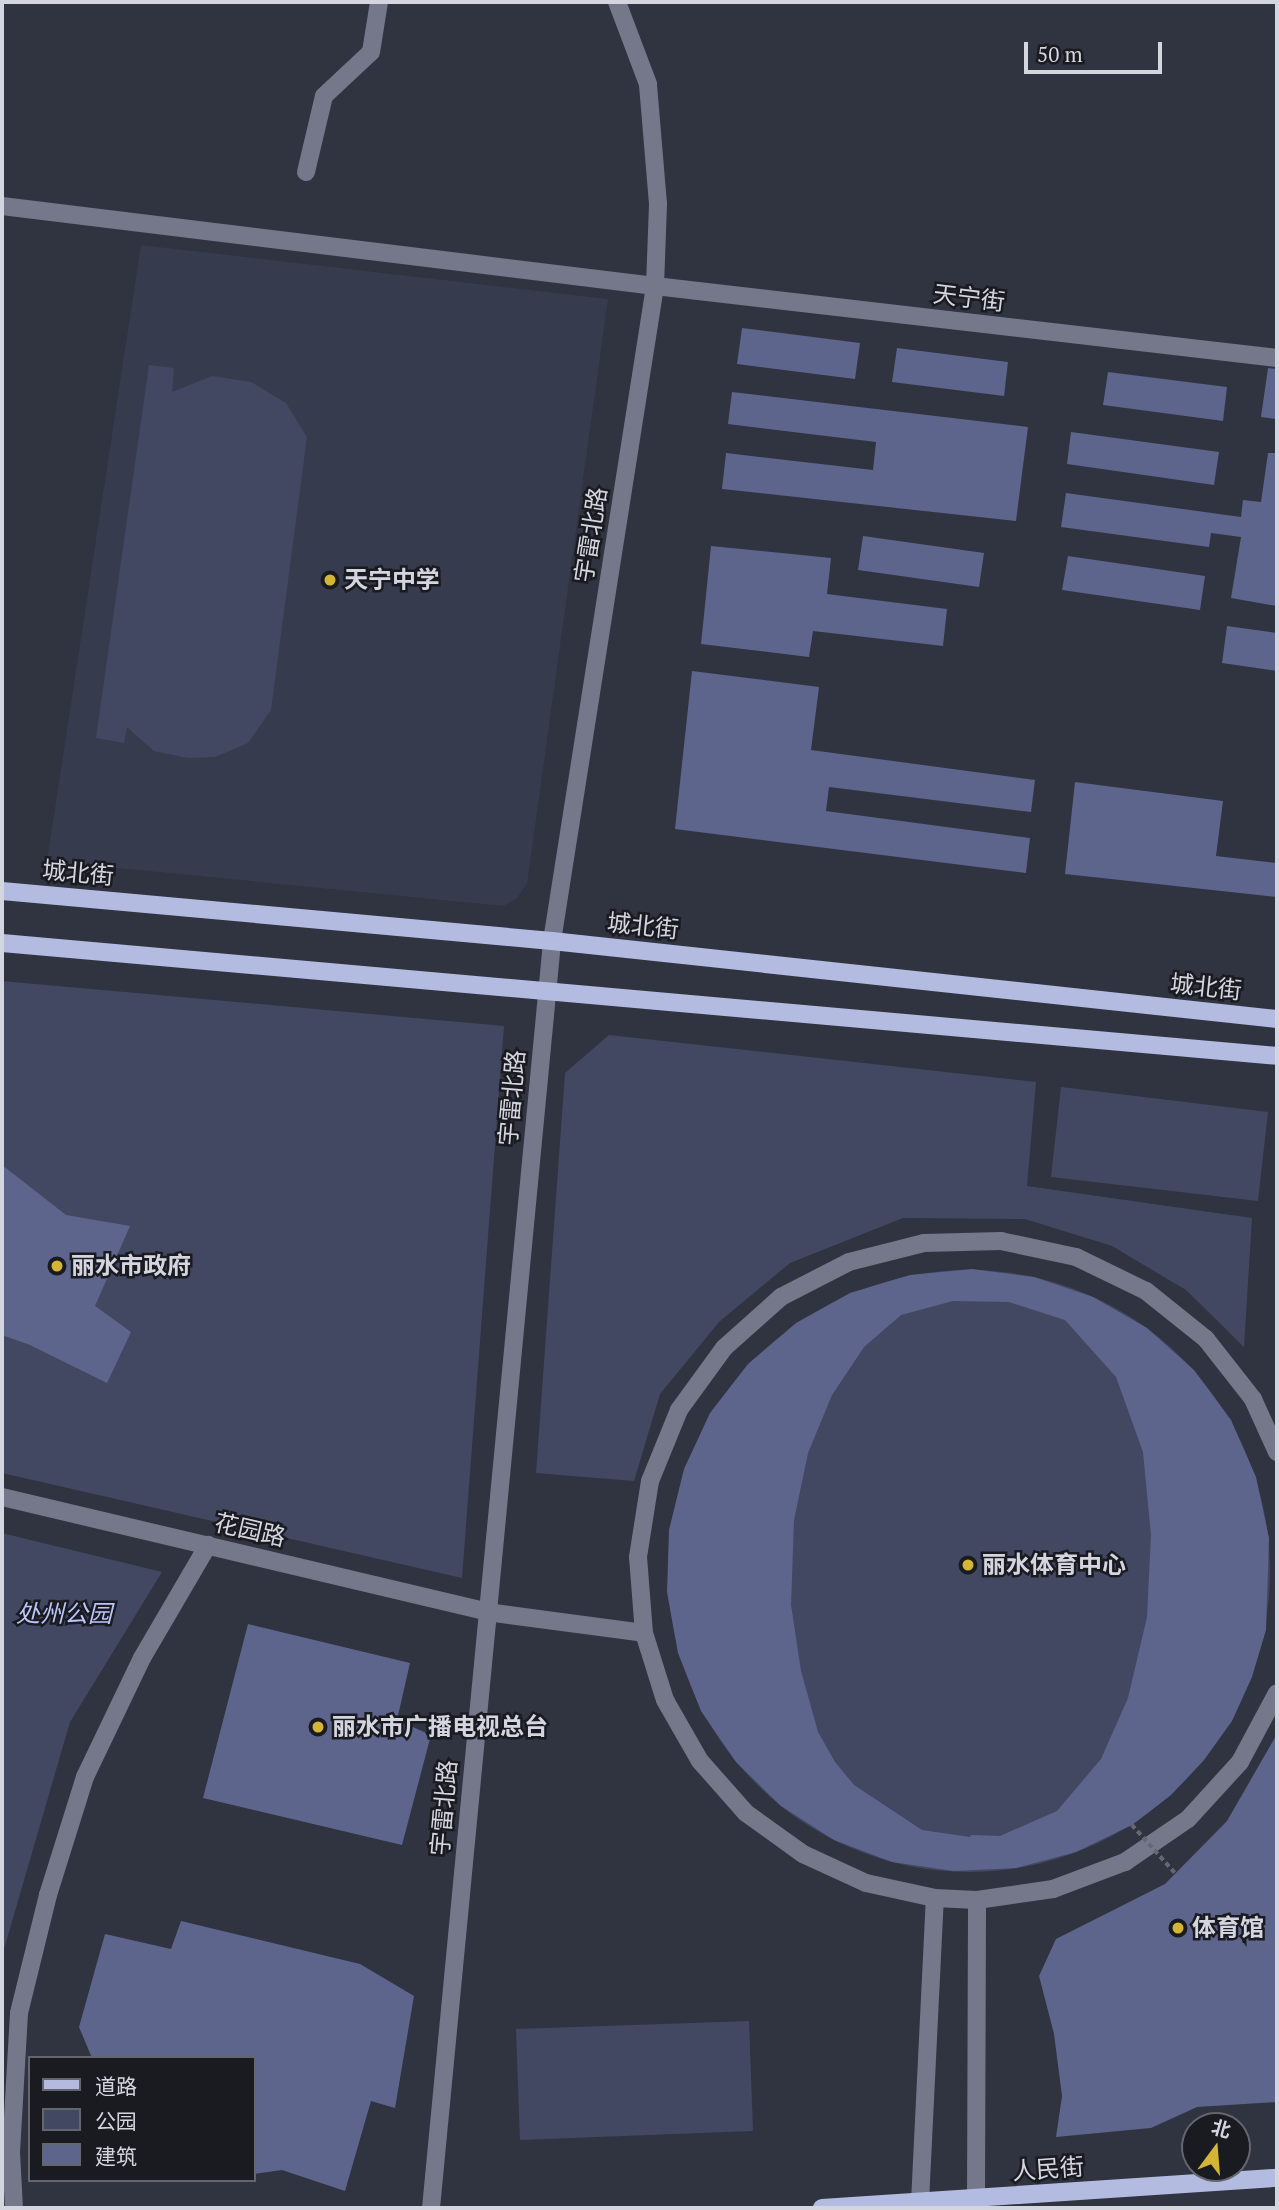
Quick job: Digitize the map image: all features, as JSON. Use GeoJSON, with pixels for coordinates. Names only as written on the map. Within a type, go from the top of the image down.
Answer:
{"type":"FeatureCollection","features":[{"type":"Feature","properties":{"kind":"main road","name":"城北街"},"geometry":{"type":"LineString","coordinates":[[2,891],[552,941],[1277,1019]]}},
{"type":"Feature","properties":{"kind":"main road"},"geometry":{"type":"LineString","coordinates":[[2,943],[1277,1056]]}},
{"type":"Feature","properties":{"kind":"main road","name":"人民街"},"geometry":{"type":"LineString","coordinates":[[822,2208],[1277,2178]]}},
{"type":"Feature","properties":{"kind":"street"},"geometry":{"type":"LineString","coordinates":[[306,172],[324,96],[371,52],[379,2]]}},
{"type":"Feature","properties":{"kind":"street","name":"宇雷北路"},"geometry":{"type":"LineString","coordinates":[[431,2208],[552,941],[655,286],[658,204],[648,84],[617,2]]}},
{"type":"Feature","properties":{"kind":"street","name":"天宁街"},"geometry":{"type":"LineString","coordinates":[[2,206],[655,286],[1277,358]]}},
{"type":"Feature","properties":{"kind":"street"},"geometry":{"type":"LineString","coordinates":[[1277,1452],[1253,1399],[1206,1339],[1146,1290],[1076,1257],[1001,1241],[924,1243],[849,1262],[772,1306],[724,1348],[679,1410],[650,1481],[638,1557],[644,1633],[665,1700],[699,1761],[746,1813],[803,1854],[866,1883],[935,1898],[977,1900],[1053,1889],[1113,1867],[1188,1819],[1240,1762],[1277,1693]]}},
{"type":"Feature","properties":{"kind":"street","name":"花园路"},"geometry":{"type":"LineString","coordinates":[[2,1497],[487,1612],[644,1633]]}},
{"type":"Feature","properties":{"kind":"street"},"geometry":{"type":"LineString","coordinates":[[14,2208],[11,2152],[19,2013],[48,1895],[85,1777],[142,1658],[208,1545]]}},
{"type":"Feature","properties":{"kind":"street"},"geometry":{"type":"LineString","coordinates":[[920,2202],[935,1898]]}},
{"type":"Feature","properties":{"kind":"street"},"geometry":{"type":"LineString","coordinates":[[976,2198],[977,1900]]}},
{"type":"Feature","properties":{"kind":"path"},"geometry":{"type":"LineString","coordinates":[[1132,1825],[1175,1873]]}},
{"type":"Feature","properties":{"kind":"shaded area","name":"天宁中学"},"geometry":{"type":"Polygon","coordinates":[[[141,245],[608,299],[527,884],[517,898],[504,906],[47,861],[141,245]]]}},
{"type":"Feature","properties":{"kind":"green space"},"geometry":{"type":"Polygon","coordinates":[[[149,365],[174,368],[172,392],[212,376],[251,382],[286,403],[307,437],[271,710],[248,743],[215,757],[188,758],[154,751],[127,727],[124,743],[96,738],[149,365]]]}},
{"type":"Feature","properties":{"kind":"green space"},"geometry":{"type":"Polygon","coordinates":[[[2,981],[504,1026],[462,1578],[2,1473],[2,981]]]}},
{"type":"Feature","properties":{"kind":"green space"},"geometry":{"type":"Polygon","coordinates":[[[609,1035],[1036,1082],[1027,1186],[1252,1218],[1244,1347],[1186,1290],[1112,1246],[1025,1219],[903,1218],[790,1263],[719,1322],[660,1394],[634,1481],[536,1473],[565,1073],[609,1035]]]}},
{"type":"Feature","properties":{"kind":"green space"},"geometry":{"type":"Polygon","coordinates":[[[1061,1087],[1268,1112],[1258,1201],[1051,1177],[1061,1087]]]}},
{"type":"Feature","properties":{"kind":"green space","name":"丽水体育中心"},"geometry":{"type":"Polygon","coordinates":[[[969,1270],[1028,1276],[1084,1293],[1136,1321],[1182,1358],[1219,1404],[1247,1456],[1264,1512],[1270,1571],[1264,1630],[1247,1686],[1219,1738],[1182,1784],[1136,1821],[1084,1849],[1028,1866],[969,1872],[910,1866],[854,1849],[802,1821],[756,1784],[719,1738],[691,1686],[674,1630],[668,1571],[674,1512],[691,1456],[719,1404],[756,1358],[802,1321],[854,1293],[910,1276],[969,1270]]]}},
{"type":"Feature","properties":{"kind":"green space","name":"处州公园"},"geometry":{"type":"Polygon","coordinates":[[[2,1533],[162,1572],[70,1722],[2,1956],[2,1533]]]}},
{"type":"Feature","properties":{"kind":"green space"},"geometry":{"type":"Polygon","coordinates":[[[749,2021],[753,2131],[520,2140],[516,2029],[749,2021]]]}},
{"type":"Feature","properties":{"kind":"building"},"geometry":{"type":"Polygon","coordinates":[[[742,328],[860,343],[855,379],[737,364],[742,328]]]}},
{"type":"Feature","properties":{"kind":"building"},"geometry":{"type":"Polygon","coordinates":[[[897,348],[1008,362],[1004,396],[892,382],[897,348]]]}},
{"type":"Feature","properties":{"kind":"building"},"geometry":{"type":"Polygon","coordinates":[[[1268,368],[1277,369],[1277,419],[1261,417],[1268,368]]]}},
{"type":"Feature","properties":{"kind":"building"},"geometry":{"type":"Polygon","coordinates":[[[1108,372],[1227,387],[1223,421],[1103,405],[1108,372]]]}},
{"type":"Feature","properties":{"kind":"building"},"geometry":{"type":"Polygon","coordinates":[[[732,392],[1028,427],[1016,521],[722,489],[726,453],[873,470],[876,442],[728,424],[732,392]]]}},
{"type":"Feature","properties":{"kind":"building"},"geometry":{"type":"Polygon","coordinates":[[[1071,432],[1219,452],[1214,485],[1067,464],[1071,432]]]}},
{"type":"Feature","properties":{"kind":"building"},"geometry":{"type":"Polygon","coordinates":[[[1268,453],[1277,453],[1277,606],[1231,598],[1241,537],[1211,533],[1209,547],[1061,527],[1066,493],[1241,517],[1243,500],[1261,502],[1268,453]]]}},
{"type":"Feature","properties":{"kind":"building"},"geometry":{"type":"Polygon","coordinates":[[[863,536],[984,553],[979,587],[858,570],[863,536]]]}},
{"type":"Feature","properties":{"kind":"building"},"geometry":{"type":"Polygon","coordinates":[[[711,546],[831,558],[827,594],[947,609],[943,646],[813,631],[809,657],[701,644],[711,546]]]}},
{"type":"Feature","properties":{"kind":"building"},"geometry":{"type":"Polygon","coordinates":[[[1068,556],[1205,576],[1200,610],[1062,590],[1068,556]]]}},
{"type":"Feature","properties":{"kind":"building"},"geometry":{"type":"Polygon","coordinates":[[[1227,626],[1277,633],[1277,671],[1222,663],[1227,626]]]}},
{"type":"Feature","properties":{"kind":"building"},"geometry":{"type":"Polygon","coordinates":[[[692,671],[819,687],[811,750],[1035,780],[1031,812],[829,787],[826,811],[1030,838],[1026,873],[675,829],[692,671]]]}},
{"type":"Feature","properties":{"kind":"building"},"geometry":{"type":"Polygon","coordinates":[[[1075,782],[1223,801],[1216,856],[1277,863],[1277,897],[1065,874],[1075,782]]]}},
{"type":"Feature","properties":{"kind":"building","name":"丽水市政府"},"geometry":{"type":"Polygon","coordinates":[[[2,1165],[66,1215],[130,1226],[95,1306],[131,1332],[107,1383],[30,1345],[2,1335],[2,1165]]]}},
{"type":"Feature","properties":{"kind":"building"},"geometry":{"type":"Polygon","coordinates":[[[972,1269],[1034,1277],[1093,1297],[1147,1328],[1194,1370],[1231,1420],[1256,1477],[1269,1538],[1266,1630],[1252,1677],[1232,1721],[1204,1760],[1171,1795],[1132,1825],[1076,1852],[1016,1868],[954,1871],[892,1862],[834,1840],[781,1806],[736,1762],[701,1711],[678,1653],[667,1592],[669,1530],[684,1469],[710,1413],[748,1364],[796,1323],[850,1293],[910,1275],[972,1269]],[[953,1301],[901,1315],[864,1347],[832,1395],[808,1453],[794,1520],[791,1605],[801,1671],[818,1732],[835,1762],[854,1785],[922,1830],[970,1837],[1000,1836],[1057,1811],[1101,1759],[1128,1698],[1147,1617],[1151,1535],[1143,1452],[1116,1377],[1065,1320],[1009,1302],[953,1301]]]}},
{"type":"Feature","properties":{"kind":"building","name":"丽水市广播电视总台"},"geometry":{"type":"Polygon","coordinates":[[[248,1624],[410,1663],[397,1720],[431,1735],[402,1845],[203,1798],[248,1624]]]}},
{"type":"Feature","properties":{"kind":"building","name":"体育馆"},"geometry":{"type":"Polygon","coordinates":[[[1277,1734],[1277,2102],[1197,2107],[1151,2128],[1056,2137],[1062,2096],[1054,2034],[1039,1976],[1056,1939],[1165,1884],[1227,1821],[1277,1734]]]}},
{"type":"Feature","properties":{"kind":"building"},"geometry":{"type":"Polygon","coordinates":[[[181,1921],[360,1964],[414,1996],[395,2108],[371,2101],[345,2191],[282,2170],[256,2174],[256,2056],[91,2056],[79,2027],[105,1934],[171,1949],[181,1921]]]}},
{"type":"Feature","properties":{"kind":"place","name":"天宁中学"},"geometry":{"type":"Point","coordinates":[330,580]}},
{"type":"Feature","properties":{"kind":"place","name":"丽水市政府"},"geometry":{"type":"Point","coordinates":[57,1266]}},
{"type":"Feature","properties":{"kind":"place","name":"丽水体育中心"},"geometry":{"type":"Point","coordinates":[968,1565]}},
{"type":"Feature","properties":{"kind":"place","name":"丽水市广播电视总台"},"geometry":{"type":"Point","coordinates":[318,1727]}},
{"type":"Feature","properties":{"kind":"place","name":"体育馆"},"geometry":{"type":"Point","coordinates":[1178,1928]}}]}
